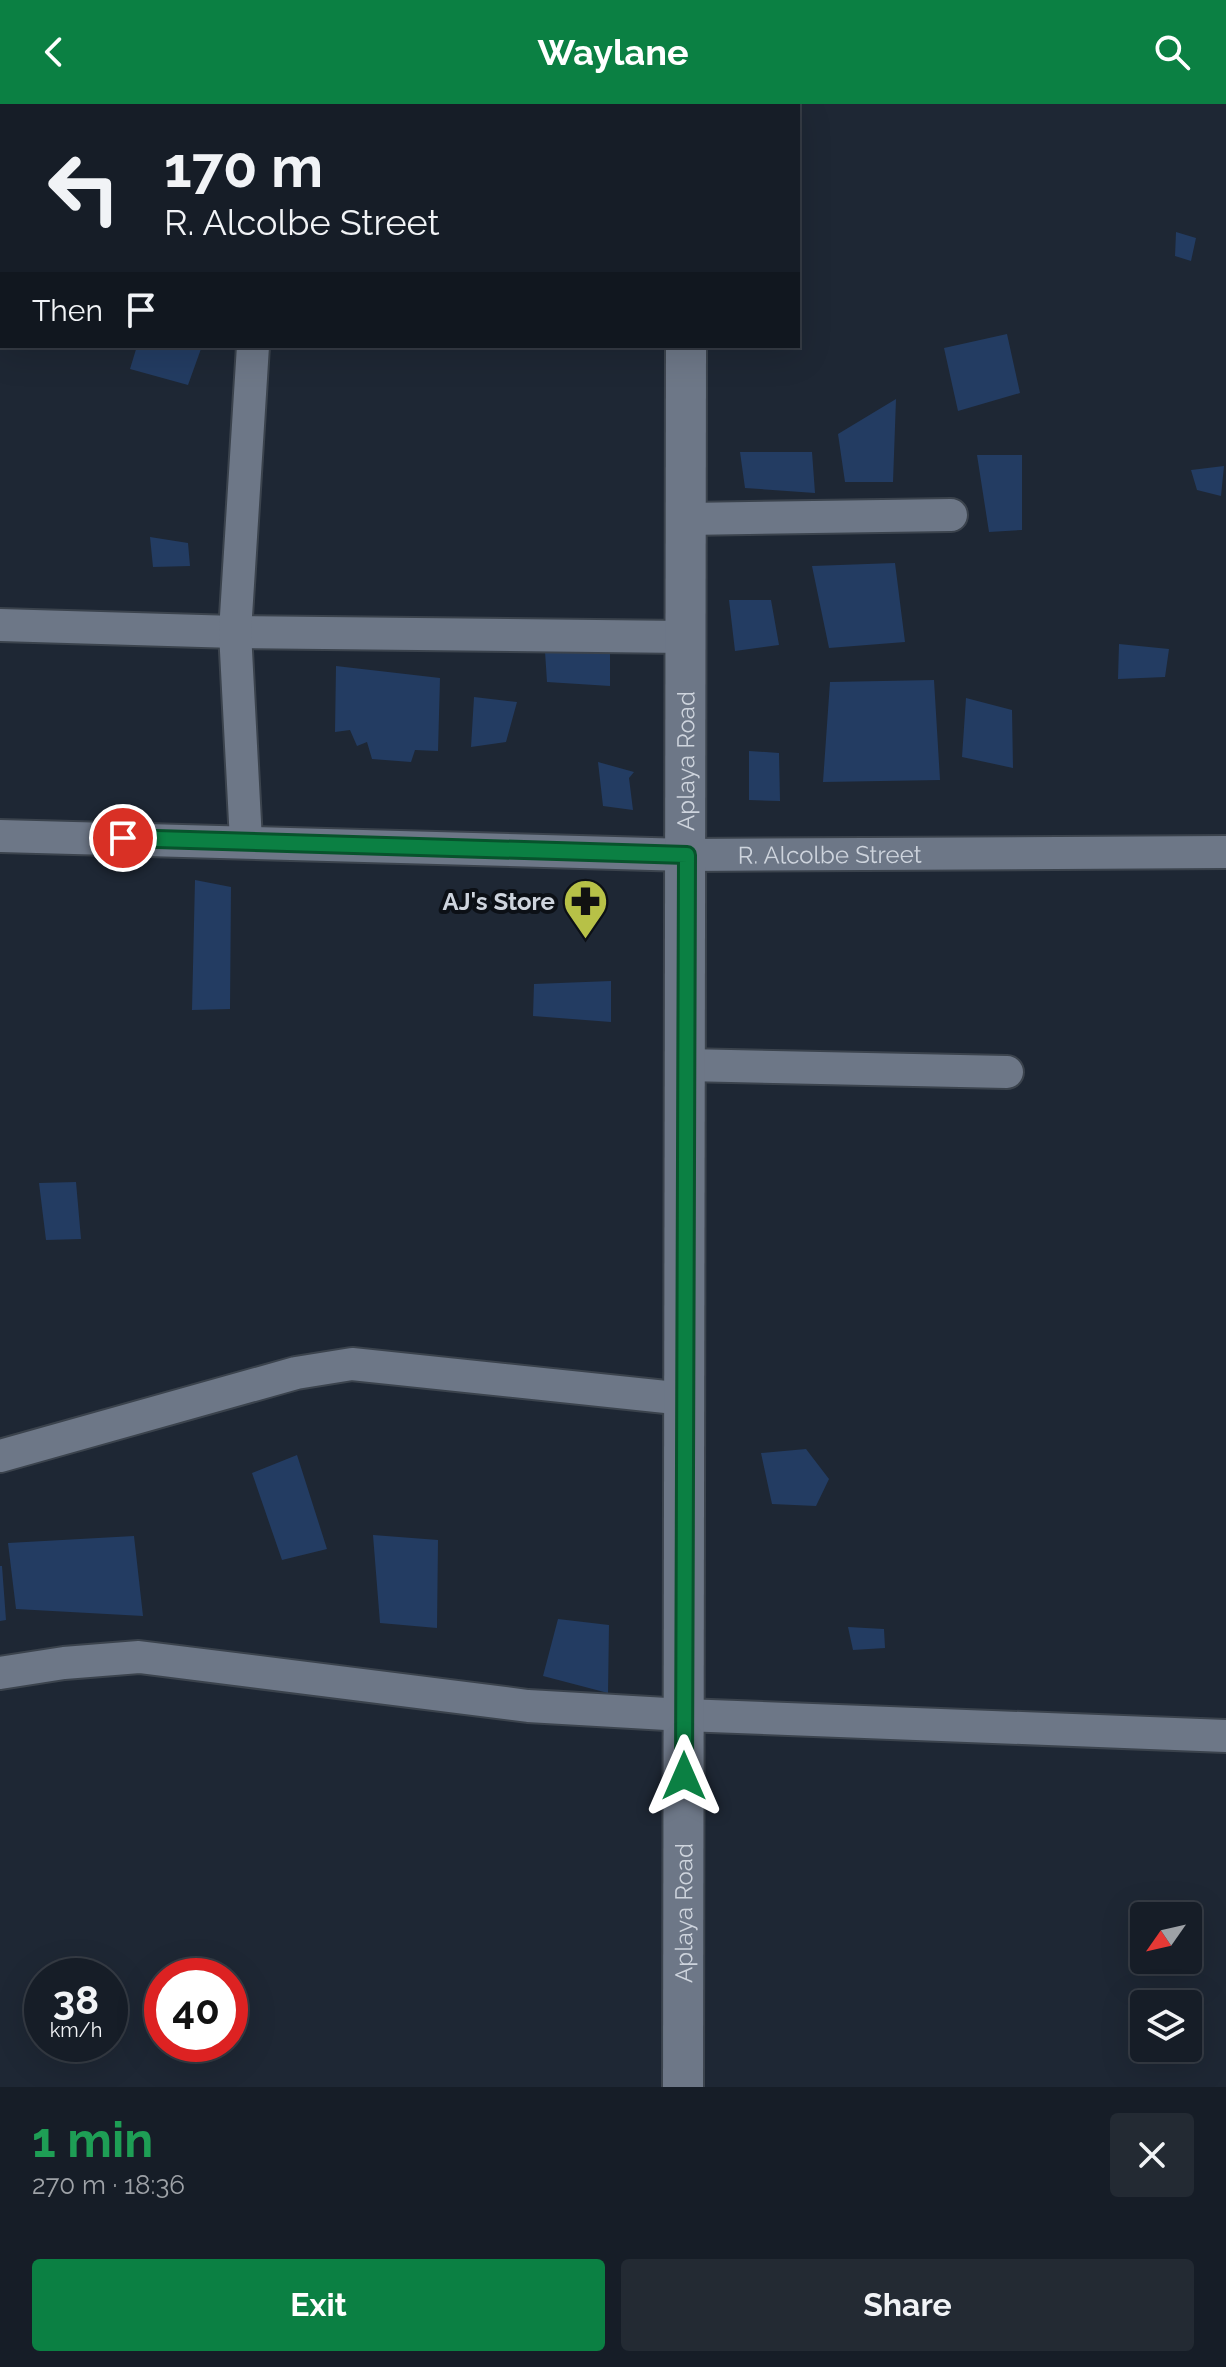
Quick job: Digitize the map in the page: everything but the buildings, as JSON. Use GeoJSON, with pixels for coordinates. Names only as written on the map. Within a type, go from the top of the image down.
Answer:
{"type":"FeatureCollection","features":[{"type":"Feature","properties":{"kind":"street"},"geometry":{"type":"LineString","coordinates":[[246,841],[235,632],[253,348]]}},
{"type":"Feature","properties":{"kind":"street","name":"Aplaya Road"},"geometry":{"type":"LineString","coordinates":[[683,2087],[686,348]]}},
{"type":"Feature","properties":{"kind":"street"},"geometry":{"type":"LineString","coordinates":[[687,519],[951,515]]}},
{"type":"Feature","properties":{"kind":"street"},"geometry":{"type":"LineString","coordinates":[[0,625],[235,632],[686,637]]}},
{"type":"Feature","properties":{"kind":"street","name":"R. Alcolbe Street"},"geometry":{"type":"LineString","coordinates":[[0,836],[687,855],[1226,852]]}},
{"type":"Feature","properties":{"kind":"street"},"geometry":{"type":"LineString","coordinates":[[686,1065],[1007,1072]]}},
{"type":"Feature","properties":{"kind":"street"},"geometry":{"type":"LineString","coordinates":[[0,1456],[296,1373],[352,1364],[685,1399]]}},
{"type":"Feature","properties":{"kind":"street"},"geometry":{"type":"LineString","coordinates":[[0,1673],[64,1663],[139,1657],[528,1706],[1226,1736]]}},
{"type":"Feature","properties":{"kind":"place","name":"AJ's Store"},"geometry":{"type":"Point","coordinates":[586,940]}},
{"type":"Feature","properties":{"kind":"route"},"geometry":{"type":"LineString","coordinates":[[123,838],[687,855],[684,1776]]}}]}
